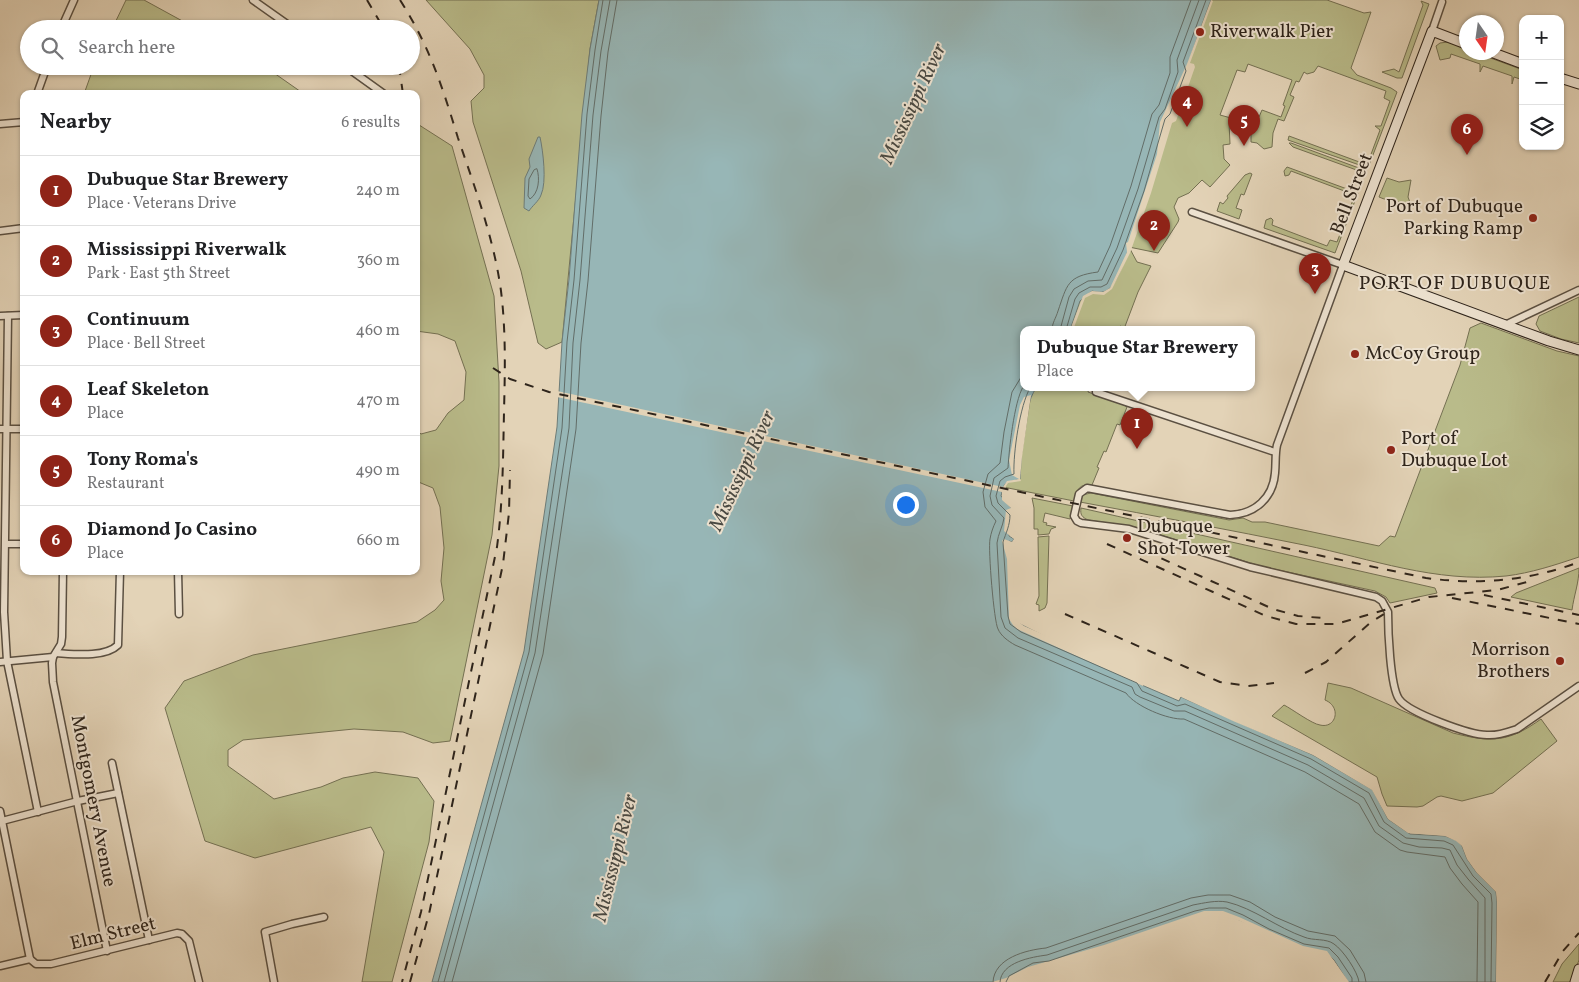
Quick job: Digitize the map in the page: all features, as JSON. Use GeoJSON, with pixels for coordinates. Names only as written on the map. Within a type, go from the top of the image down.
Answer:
{"type":"FeatureCollection","features":[{"type":"Feature","properties":{"kind":"street"},"geometry":{"type":"LineString","coordinates":[[65,20],[74,0]]}},
{"type":"Feature","properties":{"kind":"street"},"geometry":{"type":"LineString","coordinates":[[253,0],[261,2],[283,20]]}},
{"type":"Feature","properties":{"kind":"street","name":"Bell Street"},"geometry":{"type":"LineString","coordinates":[[1442,2],[1275,452],[1274,480],[1266,498],[1256,509],[1230,516],[1090,488],[1084,489],[1078,497],[1074,516],[1081,523],[1129,529],[1250,567],[1376,597],[1382,601],[1388,612],[1394,685],[1399,699],[1405,705],[1444,724],[1476,734],[1499,734],[1517,729],[1579,686]]}},
{"type":"Feature","properties":{"kind":"street"},"geometry":{"type":"LineString","coordinates":[[1432,31],[1459,41]]}},
{"type":"Feature","properties":{"kind":"street"},"geometry":{"type":"LineString","coordinates":[[1504,57],[1519,62]]}},
{"type":"Feature","properties":{"kind":"street"},"geometry":{"type":"LineString","coordinates":[[38,90],[44,75]]}},
{"type":"Feature","properties":{"kind":"street"},"geometry":{"type":"LineString","coordinates":[[358,75],[378,90]]}},
{"type":"Feature","properties":{"kind":"street"},"geometry":{"type":"LineString","coordinates":[[1564,79],[1579,84]]}},
{"type":"Feature","properties":{"kind":"street"},"geometry":{"type":"LineString","coordinates":[[0,124],[20,122]]}},
{"type":"Feature","properties":{"kind":"street"},"geometry":{"type":"LineString","coordinates":[[1192,212],[1343,265],[1549,342],[1579,350]]}},
{"type":"Feature","properties":{"kind":"street"},"geometry":{"type":"LineString","coordinates":[[0,231],[20,228]]}},
{"type":"Feature","properties":{"kind":"street"},"geometry":{"type":"LineString","coordinates":[[1506,325],[1579,290]]}},
{"type":"Feature","properties":{"kind":"street"},"geometry":{"type":"LineString","coordinates":[[0,316],[20,315]]}},
{"type":"Feature","properties":{"kind":"street"},"geometry":{"type":"LineString","coordinates":[[8,316],[3,429],[6,544],[3,661],[38,812]]}},
{"type":"Feature","properties":{"kind":"street"},"geometry":{"type":"LineString","coordinates":[[1096,392],[1275,452]]}},
{"type":"Feature","properties":{"kind":"street"},"geometry":{"type":"LineString","coordinates":[[3,429],[20,429]]}},
{"type":"Feature","properties":{"kind":"street"},"geometry":{"type":"LineString","coordinates":[[6,544],[20,544]]}},
{"type":"Feature","properties":{"kind":"street","name":"Montgomery Avenue"},"geometry":{"type":"LineString","coordinates":[[64,575],[62,637],[61,644],[54,655],[52,663],[53,682],[107,950]]}},
{"type":"Feature","properties":{"kind":"street"},"geometry":{"type":"LineString","coordinates":[[3,661],[54,655],[81,655],[112,650],[118,645],[120,575]]}},
{"type":"Feature","properties":{"kind":"street"},"geometry":{"type":"LineString","coordinates":[[178,575],[179,614]]}},
{"type":"Feature","properties":{"kind":"street"},"geometry":{"type":"LineString","coordinates":[[112,763],[149,940]]}},
{"type":"Feature","properties":{"kind":"street"},"geometry":{"type":"LineString","coordinates":[[2,821],[78,801],[118,793]]}},
{"type":"Feature","properties":{"kind":"street"},"geometry":{"type":"LineString","coordinates":[[0,811],[30,959],[0,966]]}},
{"type":"Feature","properties":{"kind":"street"},"geometry":{"type":"LineString","coordinates":[[274,982],[265,932],[324,917]]}},
{"type":"Feature","properties":{"kind":"street","name":"Elm Street"},"geometry":{"type":"LineString","coordinates":[[30,959],[36,964],[51,964],[149,940],[182,934],[189,941],[200,982]]}},
{"type":"Feature","properties":{"kind":"street"},"geometry":{"type":"LineString","coordinates":[[1575,982],[1579,970]]}},
{"type":"Feature","properties":{"kind":"green space"},"geometry":{"type":"Polygon","coordinates":[[[126,0],[144,0],[181,20],[116,20],[126,0]]]}},
{"type":"Feature","properties":{"kind":"green space"},"geometry":{"type":"Polygon","coordinates":[[[426,0],[599,0],[590,49],[562,342],[546,349],[538,343],[521,271],[473,122],[471,101],[484,88],[484,75],[470,49],[426,0]]]}},
{"type":"Feature","properties":{"kind":"green space"},"geometry":{"type":"Polygon","coordinates":[[[1211,0],[1327,0],[1364,13],[1371,12],[1351,68],[1357,75],[1397,92],[1368,168],[1288,140],[1289,136],[1362,163],[1364,156],[1370,157],[1380,130],[1375,126],[1381,126],[1390,101],[1384,98],[1386,91],[1318,66],[1314,72],[1307,74],[1304,72],[1299,82],[1296,81],[1290,95],[1294,97],[1284,121],[1278,119],[1273,133],[1272,147],[1264,149],[1257,143],[1251,142],[1251,128],[1254,127],[1253,120],[1250,120],[1252,114],[1259,117],[1262,110],[1281,117],[1285,106],[1283,105],[1292,80],[1248,64],[1245,72],[1237,70],[1220,115],[1231,118],[1229,122],[1230,144],[1223,145],[1224,159],[1230,165],[1210,187],[1202,180],[1189,193],[1178,198],[1174,207],[1179,219],[1178,222],[1158,253],[1129,247],[1137,262],[1151,266],[1138,292],[1125,326],[1056,326],[1187,64],[1211,0]]]}},
{"type":"Feature","properties":{"kind":"green space"},"geometry":{"type":"Polygon","coordinates":[[[1421,1],[1429,4],[1402,78],[1382,72],[1394,69],[1399,72],[1423,5],[1421,1]]]}},
{"type":"Feature","properties":{"kind":"green space"},"geometry":{"type":"Polygon","coordinates":[[[1448,42],[1459,46],[1459,57],[1451,54],[1450,58],[1440,60],[1436,46],[1440,43],[1448,42]]]}},
{"type":"Feature","properties":{"kind":"green space"},"geometry":{"type":"Polygon","coordinates":[[[1468,60],[1496,60],[1519,69],[1519,79],[1514,77],[1512,84],[1512,76],[1483,66],[1480,72],[1480,64],[1468,60]]]}},
{"type":"Feature","properties":{"kind":"green space"},"geometry":{"type":"Polygon","coordinates":[[[91,75],[277,75],[298,90],[85,90],[91,75]]]}},
{"type":"Feature","properties":{"kind":"green space"},"geometry":{"type":"Polygon","coordinates":[[[420,126],[452,146],[494,296],[499,382],[499,466],[492,535],[450,741],[433,743],[403,732],[354,729],[243,740],[228,750],[228,766],[274,799],[321,787],[343,778],[375,772],[418,778],[434,801],[429,842],[392,982],[362,982],[384,852],[371,827],[255,858],[205,841],[165,708],[184,681],[253,655],[417,622],[435,610],[444,600],[441,581],[444,548],[440,507],[433,488],[420,483],[420,433],[436,430],[448,413],[464,400],[466,372],[455,341],[438,334],[420,332],[420,126]]]}},
{"type":"Feature","properties":{"kind":"green space"},"geometry":{"type":"Polygon","coordinates":[[[1289,143],[1367,171],[1362,172],[1293,147],[1289,143]]]}},
{"type":"Feature","properties":{"kind":"green space"},"geometry":{"type":"Polygon","coordinates":[[[1287,167],[1358,193],[1335,253],[1264,228],[1266,220],[1271,218],[1273,220],[1272,225],[1327,246],[1330,240],[1337,242],[1353,200],[1345,197],[1347,192],[1291,171],[1289,175],[1285,176],[1284,171],[1287,167]]]}},
{"type":"Feature","properties":{"kind":"green space"},"geometry":{"type":"Polygon","coordinates":[[[1252,174],[1244,195],[1241,194],[1236,208],[1242,210],[1239,219],[1217,211],[1220,202],[1223,204],[1228,198],[1227,196],[1245,175],[1252,174]]]}},
{"type":"Feature","properties":{"kind":"green space"},"geometry":{"type":"Polygon","coordinates":[[[1387,178],[1399,182],[1411,180],[1408,197],[1411,205],[1379,197],[1387,178]]]}},
{"type":"Feature","properties":{"kind":"green space"},"geometry":{"type":"Polygon","coordinates":[[[1579,297],[1579,343],[1540,331],[1536,324],[1539,316],[1579,297]]]}},
{"type":"Feature","properties":{"kind":"green space"},"geometry":{"type":"Polygon","coordinates":[[[1481,323],[1557,351],[1579,356],[1579,557],[1515,575],[1454,576],[1429,573],[1304,545],[1080,502],[1082,495],[1091,493],[1229,520],[1243,518],[1252,522],[1265,522],[1379,546],[1390,536],[1395,537],[1460,365],[1470,328],[1481,323]]]}},
{"type":"Feature","properties":{"kind":"green space"},"geometry":{"type":"Polygon","coordinates":[[[1032,391],[1088,391],[1127,407],[1120,425],[1117,424],[1106,452],[1104,451],[1092,485],[1084,485],[1079,488],[1074,501],[1003,487],[1019,469],[1032,391]]]}},
{"type":"Feature","properties":{"kind":"green space"},"geometry":{"type":"Polygon","coordinates":[[[1032,498],[1073,506],[1070,519],[1045,513],[1043,522],[1047,523],[1046,525],[1056,527],[1051,529],[1049,534],[1038,535],[1038,529],[1034,529],[1032,498]]]}},
{"type":"Feature","properties":{"kind":"green space"},"geometry":{"type":"Polygon","coordinates":[[[1081,508],[1435,588],[1437,593],[1390,603],[1386,597],[1375,591],[1260,566],[1135,527],[1088,520],[1082,516],[1081,508]]]}},
{"type":"Feature","properties":{"kind":"green space"},"geometry":{"type":"Polygon","coordinates":[[[1049,536],[1047,603],[1045,608],[1039,611],[1039,605],[1036,604],[1039,596],[1038,537],[1049,536]]]}},
{"type":"Feature","properties":{"kind":"green space"},"geometry":{"type":"Polygon","coordinates":[[[1579,568],[1572,610],[1511,597],[1516,593],[1579,568]]]}},
{"type":"Feature","properties":{"kind":"green space"},"geometry":{"type":"Polygon","coordinates":[[[1328,683],[1351,688],[1453,733],[1479,738],[1500,738],[1530,727],[1541,719],[1557,741],[1493,793],[1462,801],[1441,796],[1423,806],[1417,807],[1387,806],[1377,777],[1272,716],[1284,705],[1316,724],[1330,724],[1335,717],[1335,712],[1334,707],[1325,700],[1328,683]]]}},
{"type":"Feature","properties":{"kind":"green space"},"geometry":{"type":"Polygon","coordinates":[[[1579,944],[1579,960],[1571,982],[1553,982],[1562,964],[1579,944]]]}},
{"type":"Feature","properties":{"kind":"water","name":"Mississippi River"},"geometry":{"type":"Polygon","coordinates":[[[599,0],[1211,0],[1183,78],[1128,251],[1115,282],[1106,291],[1092,291],[1080,301],[1071,326],[1020,326],[1020,391],[1034,391],[1027,408],[1025,420],[1020,479],[1006,483],[1001,496],[1012,509],[1009,536],[1014,539],[1012,542],[1009,541],[1014,621],[1144,686],[1179,701],[1181,697],[1313,755],[1373,790],[1388,819],[1410,834],[1445,836],[1456,840],[1462,846],[1467,859],[1477,873],[1496,892],[1496,982],[1348,982],[1334,960],[1327,953],[1303,949],[1224,913],[1209,913],[1035,968],[1007,982],[432,982],[524,651],[557,427],[562,342],[582,114],[590,49],[599,0]]]}},
{"type":"Feature","properties":{"kind":"water"},"geometry":{"type":"Polygon","coordinates":[[[538,137],[540,137],[542,150],[544,182],[540,197],[529,211],[524,208],[525,178],[530,167],[529,159],[538,137]]]}},
{"type":"Feature","properties":{"kind":"pier"},"geometry":{"type":"Polygon","coordinates":[[[1211,0],[1213,1],[1190,63],[1194,64],[1195,67],[1176,121],[1172,123],[1151,193],[1130,253],[1112,289],[1104,295],[1093,294],[1085,298],[1074,326],[1072,326],[1083,296],[1092,291],[1103,292],[1110,288],[1127,252],[1126,243],[1128,242],[1157,154],[1160,122],[1187,64],[1211,0]]]}},
{"type":"Feature","properties":{"kind":"pier"},"geometry":{"type":"Polygon","coordinates":[[[557,391],[1003,487],[1007,481],[1019,479],[1012,475],[1009,460],[1020,405],[1024,397],[1031,395],[1022,457],[1021,481],[1008,483],[1004,497],[1008,503],[1018,509],[1017,528],[1013,535],[1016,539],[1014,544],[1011,544],[1016,620],[1024,626],[1146,679],[1143,686],[1017,629],[1013,625],[1009,619],[1007,559],[1002,541],[1004,539],[1012,542],[1014,539],[1004,531],[1006,510],[1011,508],[1002,500],[1002,492],[557,397],[557,391]]]}},
{"type":"Feature","properties":{"kind":"pier"},"geometry":{"type":"Polygon","coordinates":[[[1182,695],[1314,753],[1374,788],[1390,817],[1410,831],[1445,834],[1458,839],[1464,845],[1469,858],[1498,892],[1500,902],[1499,982],[1496,982],[1496,892],[1477,873],[1467,859],[1462,846],[1445,836],[1408,833],[1388,819],[1372,790],[1313,755],[1233,721],[1181,697],[1182,695]]]}},
{"type":"Feature","properties":{"kind":"pier"},"geometry":{"type":"Polygon","coordinates":[[[1204,911],[1223,911],[1303,946],[1327,951],[1349,982],[1345,982],[1326,955],[1302,951],[1266,936],[1240,921],[1224,916],[1210,916],[1051,968],[1035,970],[1013,982],[992,982],[1006,978],[1028,967],[1104,945],[1204,911]]]}},
{"type":"Feature","properties":{"kind":"railway"},"geometry":{"type":"LineString","coordinates":[[367,0],[379,20]]}},
{"type":"Feature","properties":{"kind":"railway"},"geometry":{"type":"LineString","coordinates":[[400,0],[412,20]]}},
{"type":"Feature","properties":{"kind":"railway"},"geometry":{"type":"LineString","coordinates":[[402,982],[421,912],[497,547],[502,480],[505,366],[504,321],[494,252],[446,101],[434,67],[420,36]]}},
{"type":"Feature","properties":{"kind":"railway"},"geometry":{"type":"LineString","coordinates":[[400,75],[402,90]]}},
{"type":"Feature","properties":{"kind":"railway"},"geometry":{"type":"LineString","coordinates":[[493,368],[510,379],[549,392],[1426,578],[1465,581],[1503,580],[1541,574],[1579,562]]}},
{"type":"Feature","properties":{"kind":"railway"},"geometry":{"type":"LineString","coordinates":[[410,982],[429,914],[503,564],[509,513],[510,470]]}},
{"type":"Feature","properties":{"kind":"railway"},"geometry":{"type":"LineString","coordinates":[[1107,544],[1266,616],[1296,624],[1336,624],[1429,597],[1497,590],[1527,582]]}},
{"type":"Feature","properties":{"kind":"railway"},"geometry":{"type":"LineString","coordinates":[[1145,551],[1273,609],[1298,616],[1322,618]]}},
{"type":"Feature","properties":{"kind":"railway"},"geometry":{"type":"LineString","coordinates":[[1484,595],[1579,615]]}},
{"type":"Feature","properties":{"kind":"railway"},"geometry":{"type":"LineString","coordinates":[[1452,598],[1579,624]]}},
{"type":"Feature","properties":{"kind":"railway"},"geometry":{"type":"LineString","coordinates":[[1065,614],[1220,682],[1248,686],[1274,683]]}},
{"type":"Feature","properties":{"kind":"railway"},"geometry":{"type":"LineString","coordinates":[[1305,673],[1326,662],[1371,622],[1384,614]]}},
{"type":"Feature","properties":{"kind":"railway"},"geometry":{"type":"LineString","coordinates":[[1545,982],[1563,951],[1579,933]]}},
{"type":"Feature","properties":{"kind":"place","name":"Riverwalk Pier"},"geometry":{"type":"Point","coordinates":[1200,32]}},
{"type":"Feature","properties":{"kind":"place","name":"Leaf Skeleton"},"geometry":{"type":"Point","coordinates":[1187,127]}},
{"type":"Feature","properties":{"kind":"place","name":"Tony Roma's"},"geometry":{"type":"Point","coordinates":[1244,146]}},
{"type":"Feature","properties":{"kind":"place","name":"Diamond Jo Casino"},"geometry":{"type":"Point","coordinates":[1467,155]}},
{"type":"Feature","properties":{"kind":"place","name":"Port of Dubuque Parking Ramp"},"geometry":{"type":"Point","coordinates":[1533,218]}},
{"type":"Feature","properties":{"kind":"place","name":"Mississippi Riverwalk"},"geometry":{"type":"Point","coordinates":[1154,251]}},
{"type":"Feature","properties":{"kind":"place","name":"Continuum"},"geometry":{"type":"Point","coordinates":[1315,294]}},
{"type":"Feature","properties":{"kind":"place","name":"McCoy Group"},"geometry":{"type":"Point","coordinates":[1355,354]}},
{"type":"Feature","properties":{"kind":"place","name":"Dubuque Star Brewery"},"geometry":{"type":"Point","coordinates":[1137,449]}},
{"type":"Feature","properties":{"kind":"place","name":"Port of Dubuque Lot"},"geometry":{"type":"Point","coordinates":[1391,450]}},
{"type":"Feature","properties":{"kind":"place","name":"Dubuque Shot Tower"},"geometry":{"type":"Point","coordinates":[1127,538]}},
{"type":"Feature","properties":{"kind":"place","name":"Morrison Brothers"},"geometry":{"type":"Point","coordinates":[1560,661]}},
{"type":"Feature","properties":{"kind":"district","name":"PORT OF DUBUQUE"},"geometry":{"type":"Point","coordinates":[1455,284]}}]}
